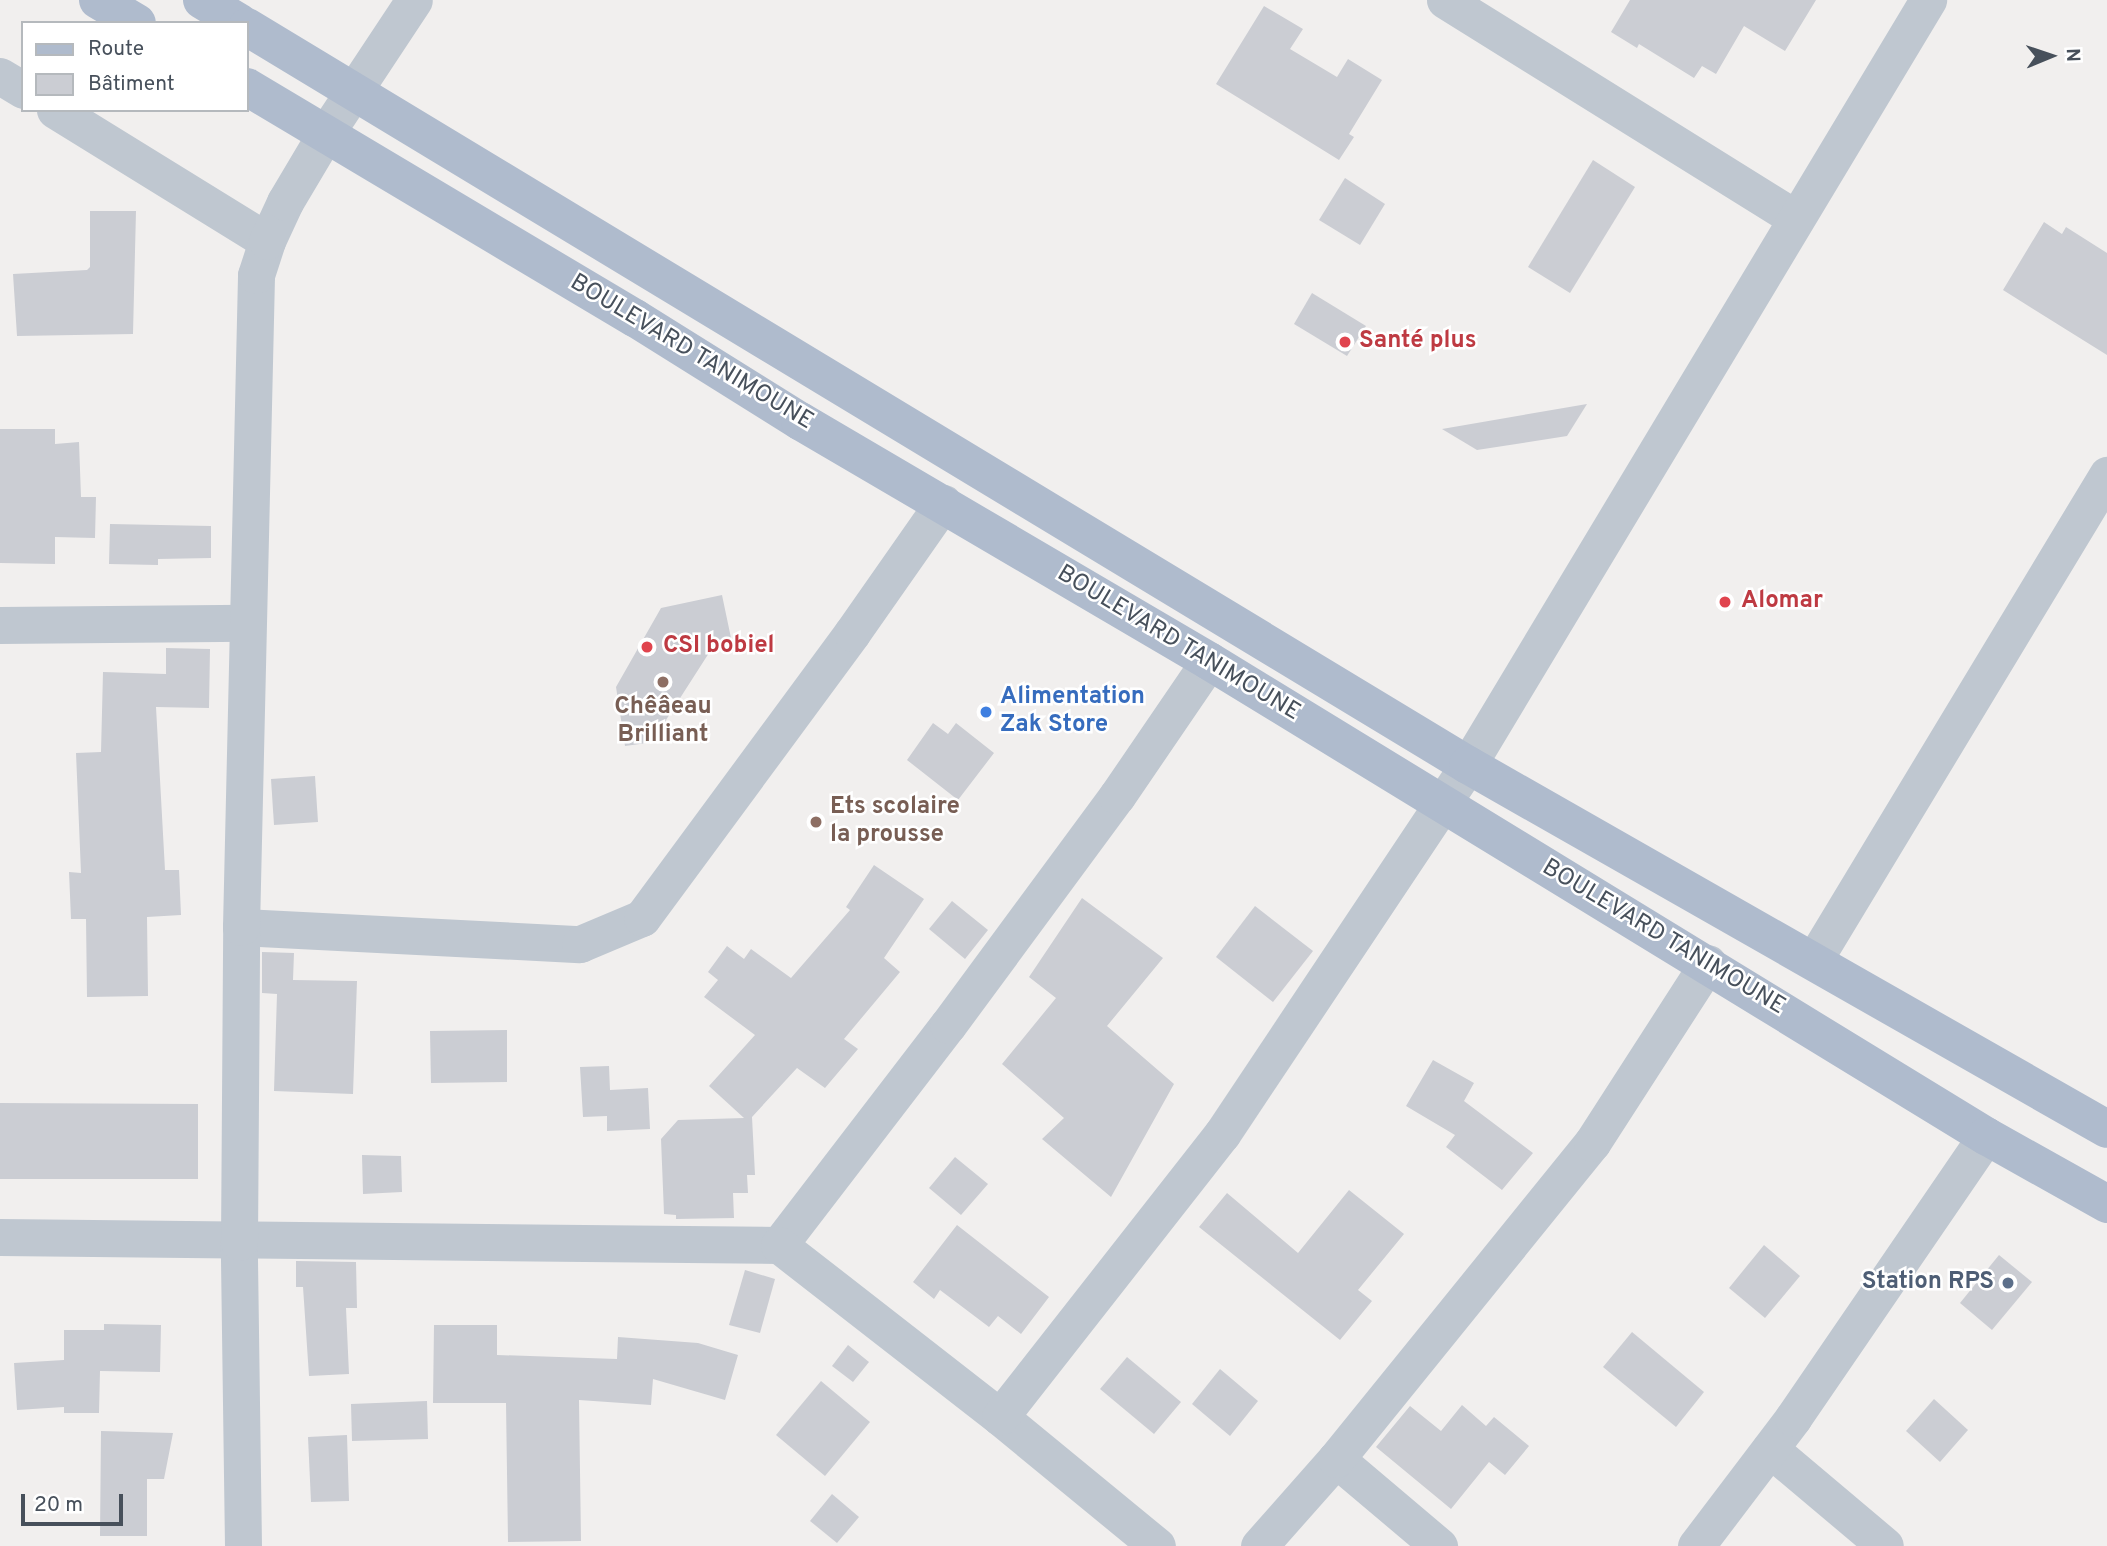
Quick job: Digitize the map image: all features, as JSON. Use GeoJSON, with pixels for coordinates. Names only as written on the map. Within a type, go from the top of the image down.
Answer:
{"type":"FeatureCollection","features":[{"type":"Feature","properties":{"kind":"main road"},"geometry":{"type":"LineString","coordinates":[[98,0],[134,21]]}},
{"type":"Feature","properties":{"kind":"main road"},"geometry":{"type":"LineString","coordinates":[[202,0],[237,21]]}},
{"type":"Feature","properties":{"kind":"main road","name":"BOULEVARD TANIMOUNE"},"geometry":{"type":"LineString","coordinates":[[248,28],[1468,765],[2107,1129]]}},
{"type":"Feature","properties":{"kind":"main road","name":"BOULEVARD TANIMOUNE"},"geometry":{"type":"LineString","coordinates":[[248,88],[800,421],[1209,662],[1439,804],[1707,963],[1986,1136],[2107,1205]]}},
{"type":"Feature","properties":{"kind":"street"},"geometry":{"type":"LineString","coordinates":[[243,1546],[239,1242],[242,927],[255,291],[259,262],[285,202],[326,133],[414,0]]}},
{"type":"Feature","properties":{"kind":"street"},"geometry":{"type":"LineString","coordinates":[[1000,1417],[1222,1134],[1439,804],[1468,765],[1928,0]]}},
{"type":"Feature","properties":{"kind":"street"},"geometry":{"type":"LineString","coordinates":[[1465,5],[1795,218]]}},
{"type":"Feature","properties":{"kind":"street"},"geometry":{"type":"LineString","coordinates":[[0,76],[21,89]]}},
{"type":"Feature","properties":{"kind":"street"},"geometry":{"type":"LineString","coordinates":[[58,112],[267,241]]}},
{"type":"Feature","properties":{"kind":"street"},"geometry":{"type":"LineString","coordinates":[[1814,960],[2107,475]]}},
{"type":"Feature","properties":{"kind":"street"},"geometry":{"type":"LineString","coordinates":[[242,927],[580,944],[642,918],[852,633],[943,503]]}},
{"type":"Feature","properties":{"kind":"street"},"geometry":{"type":"LineString","coordinates":[[0,625],[247,623]]}},
{"type":"Feature","properties":{"kind":"street"},"geometry":{"type":"LineString","coordinates":[[779,1245],[956,1014],[1117,796],[1209,662]]}},
{"type":"Feature","properties":{"kind":"street"},"geometry":{"type":"LineString","coordinates":[[1259,1546],[1336,1458],[1592,1143],[1707,963]]}},
{"type":"Feature","properties":{"kind":"street"},"geometry":{"type":"LineString","coordinates":[[1696,1546],[1770,1450],[1986,1136]]}},
{"type":"Feature","properties":{"kind":"street"},"geometry":{"type":"LineString","coordinates":[[0,1237],[239,1242],[779,1245],[1000,1417],[1157,1546]]}},
{"type":"Feature","properties":{"kind":"street"},"geometry":{"type":"LineString","coordinates":[[1770,1450],[1885,1546]]}},
{"type":"Feature","properties":{"kind":"street"},"geometry":{"type":"LineString","coordinates":[[1336,1458],[1439,1546]]}},
{"type":"Feature","properties":{"kind":"building"},"geometry":{"type":"Polygon","coordinates":[[[1630,0],[1816,0],[1785,51],[1744,26],[1716,74],[1702,66],[1694,78],[1639,44],[1637,48],[1611,32],[1630,0]]]}},
{"type":"Feature","properties":{"kind":"building"},"geometry":{"type":"Polygon","coordinates":[[[1264,6],[1303,29],[1290,49],[1337,77],[1348,59],[1382,80],[1349,134],[1354,137],[1339,160],[1216,84],[1264,6]]]}},
{"type":"Feature","properties":{"kind":"building"},"geometry":{"type":"Polygon","coordinates":[[[1593,160],[1635,187],[1570,293],[1528,267],[1593,160]]]}},
{"type":"Feature","properties":{"kind":"building"},"geometry":{"type":"Polygon","coordinates":[[[1345,178],[1385,204],[1360,245],[1319,220],[1345,178]]]}},
{"type":"Feature","properties":{"kind":"building"},"geometry":{"type":"Polygon","coordinates":[[[90,211],[136,211],[133,334],[17,336],[13,274],[87,270],[90,267],[90,211]]]}},
{"type":"Feature","properties":{"kind":"building"},"geometry":{"type":"Polygon","coordinates":[[[2044,222],[2062,234],[2066,227],[2107,253],[2107,355],[2003,290],[2044,222]]]}},
{"type":"Feature","properties":{"kind":"building"},"geometry":{"type":"Polygon","coordinates":[[[1312,293],[1366,326],[1347,356],[1294,324],[1312,293]]]}},
{"type":"Feature","properties":{"kind":"building"},"geometry":{"type":"Polygon","coordinates":[[[1587,404],[1567,436],[1477,450],[1442,429],[1587,404]]]}},
{"type":"Feature","properties":{"kind":"building"},"geometry":{"type":"Polygon","coordinates":[[[0,429],[55,429],[55,444],[79,442],[81,497],[96,497],[95,538],[55,537],[55,564],[0,563],[0,429]]]}},
{"type":"Feature","properties":{"kind":"building"},"geometry":{"type":"Polygon","coordinates":[[[110,524],[211,526],[211,558],[158,559],[158,565],[109,564],[110,524]]]}},
{"type":"Feature","properties":{"kind":"building"},"geometry":{"type":"Polygon","coordinates":[[[722,595],[731,638],[716,642],[666,720],[669,740],[625,746],[616,687],[661,608],[722,595]]]}},
{"type":"Feature","properties":{"kind":"building"},"geometry":{"type":"Polygon","coordinates":[[[166,648],[210,649],[209,708],[156,707],[165,870],[179,870],[181,915],[147,917],[148,996],[87,997],[86,919],[71,919],[69,872],[81,873],[76,753],[101,752],[103,672],[166,674],[166,648]]]}},
{"type":"Feature","properties":{"kind":"building"},"geometry":{"type":"Polygon","coordinates":[[[933,723],[948,734],[956,723],[994,753],[958,800],[907,760],[933,723]]]}},
{"type":"Feature","properties":{"kind":"building"},"geometry":{"type":"Polygon","coordinates":[[[315,776],[318,822],[274,825],[271,779],[315,776]]]}},
{"type":"Feature","properties":{"kind":"building"},"geometry":{"type":"Polygon","coordinates":[[[874,865],[924,899],[884,958],[900,972],[844,1039],[858,1049],[825,1088],[797,1068],[752,1117],[755,1175],[747,1175],[748,1193],[733,1193],[734,1218],[676,1219],[676,1215],[664,1214],[661,1139],[678,1120],[744,1118],[709,1086],[755,1035],[704,997],[718,980],[708,972],[727,946],[744,959],[751,949],[791,978],[850,910],[846,907],[874,865]]]}},
{"type":"Feature","properties":{"kind":"building"},"geometry":{"type":"Polygon","coordinates":[[[1082,898],[1163,958],[1107,1026],[1174,1084],[1111,1197],[1042,1139],[1064,1118],[1002,1064],[1056,998],[1029,977],[1082,898]]]}},
{"type":"Feature","properties":{"kind":"building"},"geometry":{"type":"Polygon","coordinates":[[[952,901],[988,930],[965,959],[929,929],[952,901]]]}},
{"type":"Feature","properties":{"kind":"building"},"geometry":{"type":"Polygon","coordinates":[[[1255,906],[1313,951],[1273,1002],[1216,957],[1255,906]]]}},
{"type":"Feature","properties":{"kind":"building"},"geometry":{"type":"Polygon","coordinates":[[[262,952],[294,953],[293,980],[357,981],[353,1094],[274,1091],[277,994],[262,993],[262,952]]]}},
{"type":"Feature","properties":{"kind":"building"},"geometry":{"type":"Polygon","coordinates":[[[507,1030],[507,1082],[431,1083],[430,1031],[507,1030]]]}},
{"type":"Feature","properties":{"kind":"building"},"geometry":{"type":"Polygon","coordinates":[[[1433,1060],[1474,1083],[1464,1101],[1533,1153],[1502,1190],[1446,1147],[1455,1135],[1406,1106],[1433,1060]]]}},
{"type":"Feature","properties":{"kind":"building"},"geometry":{"type":"Polygon","coordinates":[[[609,1066],[610,1090],[648,1088],[650,1129],[607,1131],[607,1116],[583,1117],[580,1067],[609,1066]]]}},
{"type":"Feature","properties":{"kind":"building"},"geometry":{"type":"Polygon","coordinates":[[[0,1103],[198,1104],[198,1179],[0,1179],[0,1103]]]}},
{"type":"Feature","properties":{"kind":"building"},"geometry":{"type":"Polygon","coordinates":[[[362,1155],[401,1156],[402,1192],[363,1194],[362,1155]]]}},
{"type":"Feature","properties":{"kind":"building"},"geometry":{"type":"Polygon","coordinates":[[[955,1157],[988,1184],[961,1215],[929,1188],[955,1157]]]}},
{"type":"Feature","properties":{"kind":"building"},"geometry":{"type":"Polygon","coordinates":[[[1349,1190],[1404,1234],[1358,1290],[1372,1301],[1340,1340],[1199,1227],[1227,1193],[1298,1253],[1349,1190]]]}},
{"type":"Feature","properties":{"kind":"building"},"geometry":{"type":"Polygon","coordinates":[[[957,1225],[1049,1297],[1021,1334],[998,1316],[989,1327],[940,1290],[934,1299],[913,1282],[957,1225]]]}},
{"type":"Feature","properties":{"kind":"building"},"geometry":{"type":"Polygon","coordinates":[[[1764,1245],[1800,1276],[1765,1318],[1729,1288],[1764,1245]]]}},
{"type":"Feature","properties":{"kind":"building"},"geometry":{"type":"Polygon","coordinates":[[[1999,1255],[2032,1282],[1992,1330],[1960,1303],[1999,1255]]]}},
{"type":"Feature","properties":{"kind":"building"},"geometry":{"type":"Polygon","coordinates":[[[296,1261],[356,1262],[357,1308],[346,1308],[349,1374],[309,1376],[303,1287],[296,1287],[296,1261]]]}},
{"type":"Feature","properties":{"kind":"building"},"geometry":{"type":"Polygon","coordinates":[[[745,1270],[775,1279],[760,1333],[729,1325],[745,1270]]]}},
{"type":"Feature","properties":{"kind":"building"},"geometry":{"type":"Polygon","coordinates":[[[104,1324],[161,1325],[160,1372],[100,1371],[99,1413],[64,1413],[64,1407],[17,1410],[14,1363],[64,1360],[64,1330],[104,1330],[104,1324]]]}},
{"type":"Feature","properties":{"kind":"building"},"geometry":{"type":"Polygon","coordinates":[[[434,1325],[497,1325],[497,1355],[617,1359],[618,1337],[698,1343],[738,1355],[725,1400],[653,1379],[651,1405],[579,1400],[581,1541],[508,1542],[506,1403],[433,1403],[434,1325]]]}},
{"type":"Feature","properties":{"kind":"building"},"geometry":{"type":"Polygon","coordinates":[[[1632,1332],[1704,1392],[1676,1427],[1603,1367],[1632,1332]]]}},
{"type":"Feature","properties":{"kind":"building"},"geometry":{"type":"Polygon","coordinates":[[[848,1345],[869,1362],[853,1382],[832,1366],[848,1345]]]}},
{"type":"Feature","properties":{"kind":"building"},"geometry":{"type":"Polygon","coordinates":[[[1127,1357],[1181,1402],[1154,1434],[1100,1389],[1127,1357]]]}},
{"type":"Feature","properties":{"kind":"building"},"geometry":{"type":"Polygon","coordinates":[[[1220,1369],[1258,1401],[1230,1436],[1192,1404],[1220,1369]]]}},
{"type":"Feature","properties":{"kind":"building"},"geometry":{"type":"Polygon","coordinates":[[[821,1381],[870,1422],[825,1476],[776,1435],[821,1381]]]}},
{"type":"Feature","properties":{"kind":"building"},"geometry":{"type":"Polygon","coordinates":[[[1934,1399],[1968,1430],[1940,1462],[1906,1431],[1934,1399]]]}},
{"type":"Feature","properties":{"kind":"building"},"geometry":{"type":"Polygon","coordinates":[[[427,1401],[428,1439],[352,1441],[351,1404],[427,1401]]]}},
{"type":"Feature","properties":{"kind":"building"},"geometry":{"type":"Polygon","coordinates":[[[1462,1405],[1486,1426],[1494,1417],[1529,1446],[1505,1475],[1489,1462],[1451,1509],[1376,1447],[1410,1406],[1441,1431],[1462,1405]]]}},
{"type":"Feature","properties":{"kind":"building"},"geometry":{"type":"Polygon","coordinates":[[[101,1431],[173,1433],[164,1479],[147,1479],[147,1536],[100,1536],[101,1431]]]}},
{"type":"Feature","properties":{"kind":"building"},"geometry":{"type":"Polygon","coordinates":[[[347,1435],[349,1501],[311,1502],[308,1437],[347,1435]]]}},
{"type":"Feature","properties":{"kind":"building"},"geometry":{"type":"Polygon","coordinates":[[[832,1494],[859,1517],[837,1543],[810,1521],[832,1494]]]}},
{"type":"Feature","properties":{"kind":"place","name":"Santé plus"},"geometry":{"type":"Point","coordinates":[1345,342]}},
{"type":"Feature","properties":{"kind":"place","name":"Alomar"},"geometry":{"type":"Point","coordinates":[1725,602]}},
{"type":"Feature","properties":{"kind":"place","name":"CSI bobiel"},"geometry":{"type":"Point","coordinates":[647,647]}},
{"type":"Feature","properties":{"kind":"place","name":"Chêâeau Brilliant"},"geometry":{"type":"Point","coordinates":[663,682]}},
{"type":"Feature","properties":{"kind":"place","name":"Alimentation Zak Store"},"geometry":{"type":"Point","coordinates":[986,712]}},
{"type":"Feature","properties":{"kind":"place","name":"Ets scolaire la prousse"},"geometry":{"type":"Point","coordinates":[816,822]}},
{"type":"Feature","properties":{"kind":"place","name":"Station RPS"},"geometry":{"type":"Point","coordinates":[2008,1283]}}]}
